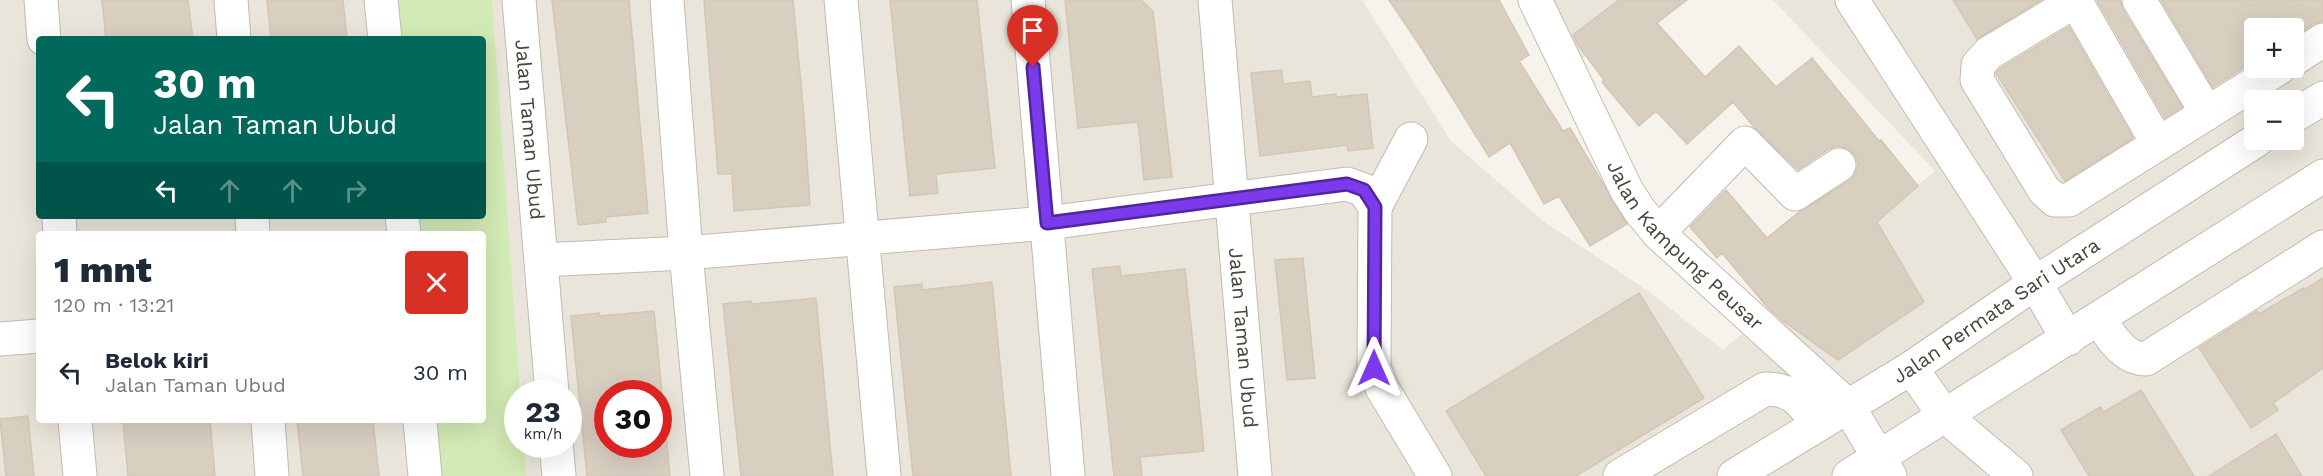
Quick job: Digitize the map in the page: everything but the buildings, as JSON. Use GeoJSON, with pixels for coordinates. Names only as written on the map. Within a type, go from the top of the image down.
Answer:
{"type":"FeatureCollection","features":[{"type":"Feature","properties":{"kind":"street"},"geometry":{"type":"LineString","coordinates":[[41,0],[44,36]]}},
{"type":"Feature","properties":{"kind":"street"},"geometry":{"type":"LineString","coordinates":[[231,0],[234,36]]}},
{"type":"Feature","properties":{"kind":"street"},"geometry":{"type":"LineString","coordinates":[[381,0],[385,36]]}},
{"type":"Feature","properties":{"kind":"street","name":"Jalan Taman Ubud"},"geometry":{"type":"LineString","coordinates":[[519,0],[551,380]]}},
{"type":"Feature","properties":{"kind":"street"},"geometry":{"type":"LineString","coordinates":[[667,0],[706,476]]}},
{"type":"Feature","properties":{"kind":"street"},"geometry":{"type":"LineString","coordinates":[[841,0],[884,476]]}},
{"type":"Feature","properties":{"kind":"street"},"geometry":{"type":"LineString","coordinates":[[1028,0],[1068,476]]}},
{"type":"Feature","properties":{"kind":"street","name":"Jalan Taman Ubud"},"geometry":{"type":"LineString","coordinates":[[1215,0],[1254,476]]}},
{"type":"Feature","properties":{"kind":"street","name":"Jalan Kampung Peusar"},"geometry":{"type":"LineString","coordinates":[[1535,0],[1627,191],[1640,211],[1658,232],[1848,406],[1884,467]]}},
{"type":"Feature","properties":{"kind":"street"},"geometry":{"type":"LineString","coordinates":[[1852,0],[2035,283],[2068,339]]}},
{"type":"Feature","properties":{"kind":"street"},"geometry":{"type":"LineString","coordinates":[[2158,144],[2076,0],[1989,53],[1978,65],[1977,80],[2044,190],[2055,200],[2069,200],[2158,144],[2207,113],[2244,103]]}},
{"type":"Feature","properties":{"kind":"street"},"geometry":{"type":"LineString","coordinates":[[2139,0],[2207,113]]}},
{"type":"Feature","properties":{"kind":"street"},"geometry":{"type":"LineString","coordinates":[[2288,90],[2323,40]]}},
{"type":"Feature","properties":{"kind":"street"},"geometry":{"type":"LineString","coordinates":[[2304,95],[2323,98]]}},
{"type":"Feature","properties":{"kind":"street"},"geometry":{"type":"LineString","coordinates":[[1411,139],[1375,207],[1374,368],[1382,388],[1435,476]]}},
{"type":"Feature","properties":{"kind":"street"},"geometry":{"type":"LineString","coordinates":[[1658,232],[1745,143],[1795,194],[1839,165]]}},
{"type":"Feature","properties":{"kind":"street","name":"Jalan Permata Sari Utara"},"geometry":{"type":"LineString","coordinates":[[1734,476],[1911,368],[2035,283],[2244,148]]}},
{"type":"Feature","properties":{"kind":"street"},"geometry":{"type":"LineString","coordinates":[[1849,476],[1884,467],[1945,416],[2323,177]]}},
{"type":"Feature","properties":{"kind":"street"},"geometry":{"type":"LineString","coordinates":[[541,260],[686,253],[1047,223],[1347,184],[1364,190],[1375,207]]}},
{"type":"Feature","properties":{"kind":"street"},"geometry":{"type":"LineString","coordinates":[[2099,320],[2125,353],[2135,359],[2146,359],[2323,247]]}},
{"type":"Feature","properties":{"kind":"street"},"geometry":{"type":"LineString","coordinates":[[0,339],[36,336]]}},
{"type":"Feature","properties":{"kind":"street"},"geometry":{"type":"LineString","coordinates":[[1911,368],[1945,416],[2016,476]]}},
{"type":"Feature","properties":{"kind":"street"},"geometry":{"type":"LineString","coordinates":[[1620,476],[1765,389],[1778,389],[1792,393],[1819,424]]}},
{"type":"Feature","properties":{"kind":"street"},"geometry":{"type":"LineString","coordinates":[[75,423],[80,476]]}},
{"type":"Feature","properties":{"kind":"street"},"geometry":{"type":"LineString","coordinates":[[268,423],[272,476]]}},
{"type":"Feature","properties":{"kind":"street"},"geometry":{"type":"LineString","coordinates":[[420,423],[425,476]]}},
{"type":"Feature","properties":{"kind":"street"},"geometry":{"type":"LineString","coordinates":[[557,458],[559,476]]}},
{"type":"Feature","properties":{"kind":"shaded area"},"geometry":{"type":"Polygon","coordinates":[[[0,0],[1362,0],[1451,141],[1543,221],[1648,291],[1723,350],[1935,171],[1773,0],[2323,0],[2323,476],[0,476],[0,0]]]}},
{"type":"Feature","properties":{"kind":"shaded area"},"geometry":{"type":"Polygon","coordinates":[[[1534,0],[1674,0],[1566,69],[1534,0]]]}},
{"type":"Feature","properties":{"kind":"green space"},"geometry":{"type":"Polygon","coordinates":[[[393,0],[492,0],[519,380],[504,380],[504,458],[525,458],[526,476],[435,476],[430,423],[486,423],[486,231],[414,231],[412,219],[486,219],[486,36],[396,36],[393,0]]]}},
{"type":"Feature","properties":{"kind":"route"},"geometry":{"type":"LineString","coordinates":[[1033,67],[1047,223],[1347,184],[1364,190],[1375,207],[1374,368]]}}]}
